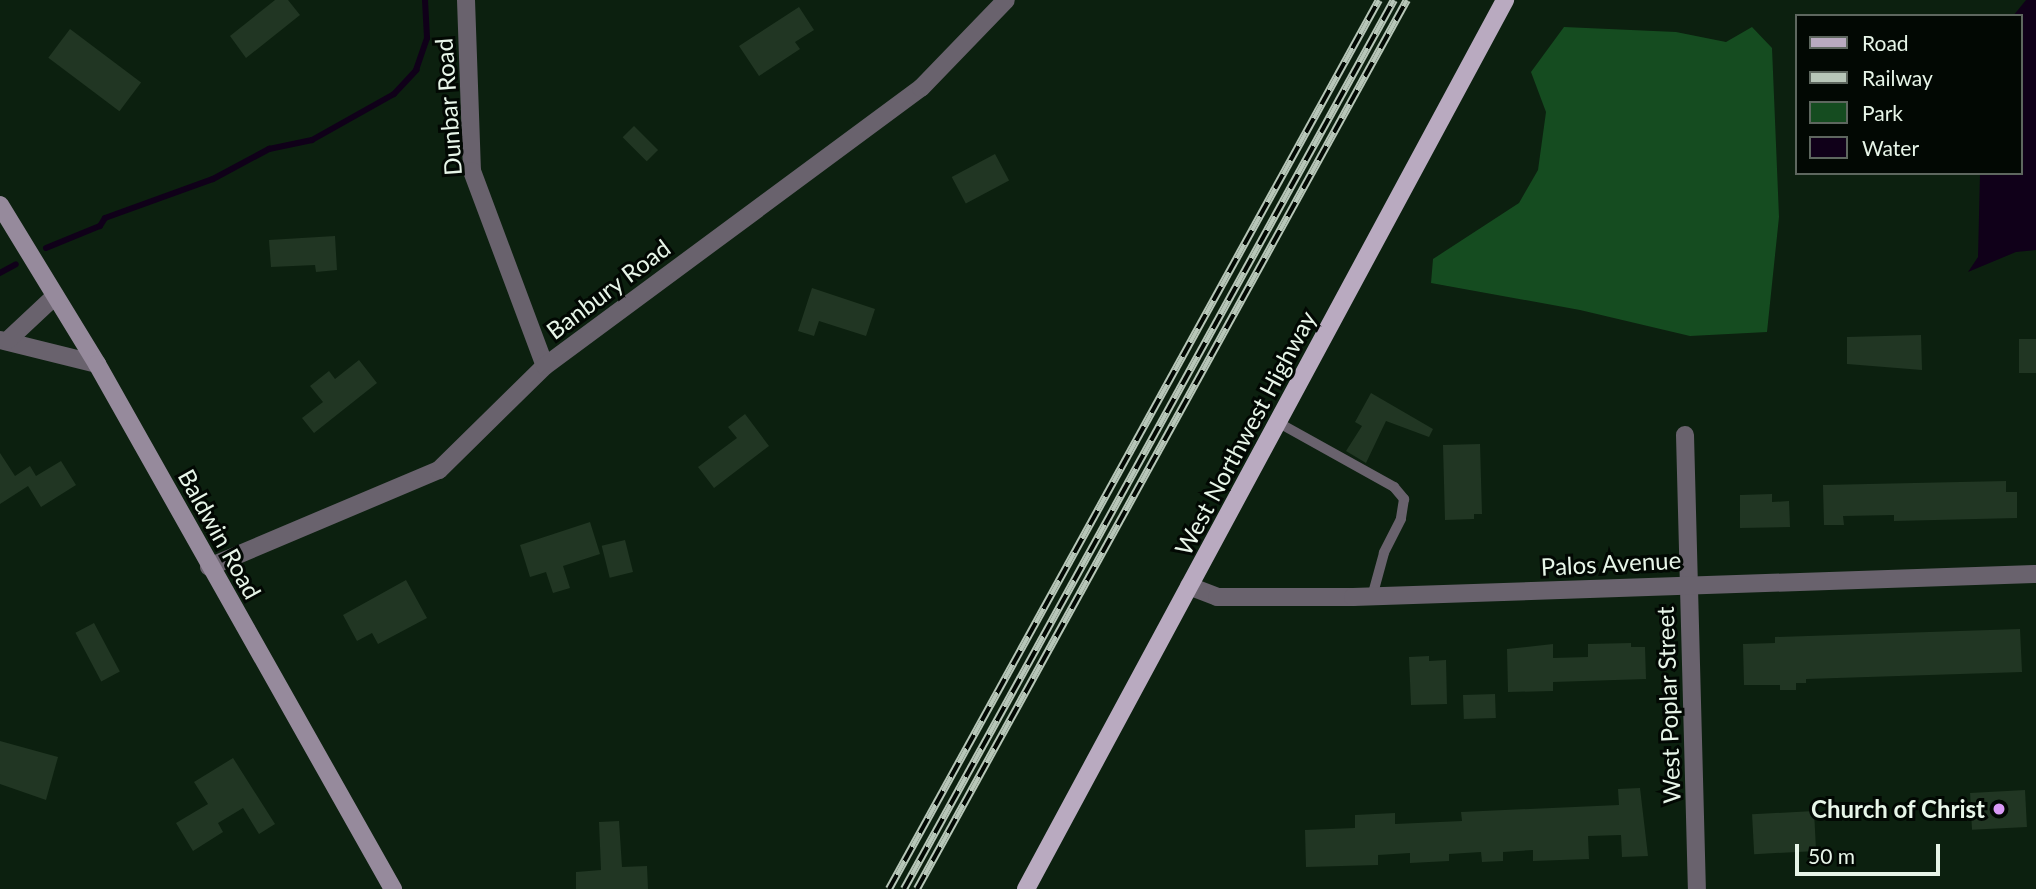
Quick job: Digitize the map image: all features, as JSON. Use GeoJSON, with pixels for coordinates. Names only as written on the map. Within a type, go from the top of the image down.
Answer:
{"type":"FeatureCollection","features":[{"type":"Feature","properties":{"kind":"main road","name":"West Northwest Highway"},"geometry":{"type":"LineString","coordinates":[[1027,889],[1505,0]]}},
{"type":"Feature","properties":{"kind":"street","name":"Dunbar Road"},"geometry":{"type":"LineString","coordinates":[[466,0],[472,171],[545,366]]}},
{"type":"Feature","properties":{"kind":"street","name":"Banbury Road"},"geometry":{"type":"LineString","coordinates":[[209,567],[439,470],[545,366],[921,88],[1006,0]]}},
{"type":"Feature","properties":{"kind":"street","name":"Baldwin Road"},"geometry":{"type":"LineString","coordinates":[[0,205],[97,364],[209,567],[393,889]]}},
{"type":"Feature","properties":{"kind":"street"},"geometry":{"type":"LineString","coordinates":[[4,340],[55,296]]}},
{"type":"Feature","properties":{"kind":"street"},"geometry":{"type":"LineString","coordinates":[[4,340],[97,364]]}},
{"type":"Feature","properties":{"kind":"street","name":"West Poplar Street"},"geometry":{"type":"LineString","coordinates":[[1685,435],[1697,889]]}},
{"type":"Feature","properties":{"kind":"street","name":"Palos Avenue"},"geometry":{"type":"LineString","coordinates":[[1189,586],[1217,597],[1372,597],[2036,574]]}},
{"type":"Feature","properties":{"kind":"lane"},"geometry":{"type":"LineString","coordinates":[[1279,423],[1394,487],[1404,499],[1401,519],[1384,553],[1372,597]]}},
{"type":"Feature","properties":{"kind":"green space"},"geometry":{"type":"Polygon","coordinates":[[[1564,27],[1676,32],[1726,42],[1752,27],[1772,48],[1779,217],[1767,332],[1690,336],[1580,310],[1431,283],[1433,259],[1519,203],[1538,170],[1546,112],[1531,72],[1564,27]]]}},
{"type":"Feature","properties":{"kind":"water"},"geometry":{"type":"Polygon","coordinates":[[[2026,0],[2036,0],[2036,250],[2016,252],[1968,272],[1978,257],[1980,175],[2022,175],[2022,14],[2015,14],[2026,0]]]}},
{"type":"Feature","properties":{"kind":"building"},"geometry":{"type":"Polygon","coordinates":[[[275,0],[288,0],[300,15],[246,58],[230,36],[275,0]]]}},
{"type":"Feature","properties":{"kind":"building"},"geometry":{"type":"Polygon","coordinates":[[[799,7],[814,30],[795,42],[800,49],[759,76],[739,46],[799,7]]]}},
{"type":"Feature","properties":{"kind":"building"},"geometry":{"type":"Polygon","coordinates":[[[70,29],[141,83],[119,111],[48,58],[70,29]]]}},
{"type":"Feature","properties":{"kind":"building"},"geometry":{"type":"Polygon","coordinates":[[[634,126],[658,150],[647,161],[623,137],[634,126]]]}},
{"type":"Feature","properties":{"kind":"building"},"geometry":{"type":"Polygon","coordinates":[[[995,154],[1009,180],[966,203],[952,177],[995,154]]]}},
{"type":"Feature","properties":{"kind":"building"},"geometry":{"type":"Polygon","coordinates":[[[335,236],[337,270],[316,272],[315,265],[271,267],[269,240],[335,236]]]}},
{"type":"Feature","properties":{"kind":"building"},"geometry":{"type":"Polygon","coordinates":[[[812,288],[875,309],[866,336],[819,321],[814,336],[798,331],[812,288]]]}},
{"type":"Feature","properties":{"kind":"building"},"geometry":{"type":"Polygon","coordinates":[[[1921,335],[1922,370],[1847,364],[1847,337],[1921,335]]]}},
{"type":"Feature","properties":{"kind":"building"},"geometry":{"type":"Polygon","coordinates":[[[2019,339],[2036,339],[2036,373],[2019,373],[2019,339]]]}},
{"type":"Feature","properties":{"kind":"building"},"geometry":{"type":"Polygon","coordinates":[[[359,360],[377,383],[314,433],[302,418],[323,402],[310,386],[329,371],[335,379],[359,360]]]}},
{"type":"Feature","properties":{"kind":"building"},"geometry":{"type":"Polygon","coordinates":[[[1371,393],[1433,429],[1429,437],[1386,421],[1366,463],[1346,451],[1362,426],[1355,422],[1371,393]]]}},
{"type":"Feature","properties":{"kind":"building"},"geometry":{"type":"Polygon","coordinates":[[[745,414],[769,446],[714,488],[698,467],[737,438],[728,427],[745,414]]]}},
{"type":"Feature","properties":{"kind":"building"},"geometry":{"type":"Polygon","coordinates":[[[1480,444],[1482,514],[1474,514],[1474,519],[1445,520],[1443,445],[1480,444]]]}},
{"type":"Feature","properties":{"kind":"building"},"geometry":{"type":"Polygon","coordinates":[[[0,453],[15,476],[30,466],[36,476],[61,461],[76,485],[41,507],[28,486],[0,504],[0,453]]]}},
{"type":"Feature","properties":{"kind":"building"},"geometry":{"type":"Polygon","coordinates":[[[2006,481],[2006,492],[2017,492],[2017,518],[1894,521],[1894,515],[1843,516],[1844,525],[1824,525],[1823,485],[2006,481]]]}},
{"type":"Feature","properties":{"kind":"building"},"geometry":{"type":"Polygon","coordinates":[[[1772,494],[1772,502],[1789,501],[1790,527],[1740,528],[1740,495],[1772,494]]]}},
{"type":"Feature","properties":{"kind":"building"},"geometry":{"type":"Polygon","coordinates":[[[590,522],[600,554],[563,566],[570,588],[553,593],[546,572],[530,577],[520,545],[590,522]]]}},
{"type":"Feature","properties":{"kind":"building"},"geometry":{"type":"Polygon","coordinates":[[[625,540],[633,572],[610,578],[602,546],[625,540]]]}},
{"type":"Feature","properties":{"kind":"building"},"geometry":{"type":"Polygon","coordinates":[[[406,580],[427,618],[378,644],[372,633],[357,641],[343,615],[406,580]]]}},
{"type":"Feature","properties":{"kind":"building"},"geometry":{"type":"Polygon","coordinates":[[[94,623],[120,672],[101,681],[75,633],[94,623]]]}},
{"type":"Feature","properties":{"kind":"building"},"geometry":{"type":"Polygon","coordinates":[[[2020,629],[2022,672],[1806,679],[1806,683],[1796,683],[1796,690],[1780,690],[1780,685],[1744,685],[1743,644],[1775,643],[1775,637],[2020,629]]]}},
{"type":"Feature","properties":{"kind":"building"},"geometry":{"type":"Polygon","coordinates":[[[1631,643],[1631,647],[1645,647],[1646,679],[1553,682],[1553,691],[1508,692],[1507,649],[1553,644],[1553,658],[1588,657],[1588,644],[1631,643]]]}},
{"type":"Feature","properties":{"kind":"building"},"geometry":{"type":"Polygon","coordinates":[[[1429,656],[1429,661],[1446,660],[1447,704],[1411,705],[1409,657],[1429,656]]]}},
{"type":"Feature","properties":{"kind":"building"},"geometry":{"type":"Polygon","coordinates":[[[1495,694],[1496,718],[1464,719],[1463,695],[1495,694]]]}},
{"type":"Feature","properties":{"kind":"building"},"geometry":{"type":"Polygon","coordinates":[[[0,741],[58,757],[46,800],[0,784],[0,741]]]}},
{"type":"Feature","properties":{"kind":"building"},"geometry":{"type":"Polygon","coordinates":[[[233,758],[275,824],[259,834],[243,808],[218,823],[223,832],[193,851],[176,823],[208,804],[194,782],[233,758]]]}},
{"type":"Feature","properties":{"kind":"building"},"geometry":{"type":"Polygon","coordinates":[[[1640,788],[1648,856],[1622,857],[1621,835],[1588,836],[1589,859],[1533,861],[1533,850],[1503,852],[1503,861],[1482,862],[1481,852],[1449,854],[1449,861],[1410,863],[1410,853],[1378,855],[1378,865],[1306,867],[1305,830],[1355,828],[1355,815],[1395,813],[1395,824],[1462,821],[1461,812],[1619,805],[1618,789],[1640,788]]]}},
{"type":"Feature","properties":{"kind":"building","name":"Church of Christ"},"geometry":{"type":"Polygon","coordinates":[[[2025,790],[2027,827],[1972,830],[1970,793],[2025,790]]]}},
{"type":"Feature","properties":{"kind":"building"},"geometry":{"type":"Polygon","coordinates":[[[1814,811],[1816,851],[1754,854],[1752,814],[1814,811]]]}},
{"type":"Feature","properties":{"kind":"building"},"geometry":{"type":"Polygon","coordinates":[[[619,821],[622,867],[647,866],[648,889],[576,889],[576,872],[601,870],[599,822],[619,821]]]}},
{"type":"Feature","properties":{"kind":"waterway"},"geometry":{"type":"LineString","coordinates":[[46,248],[100,226],[105,218],[213,179],[269,149],[312,140],[394,94],[416,70],[427,38],[425,0]]}},
{"type":"Feature","properties":{"kind":"waterway"},"geometry":{"type":"LineString","coordinates":[[0,273],[16,264]]}},
{"type":"Feature","properties":{"kind":"railway"},"geometry":{"type":"LineString","coordinates":[[889,889],[1379,0]]}},
{"type":"Feature","properties":{"kind":"railway"},"geometry":{"type":"LineString","coordinates":[[904,889],[1394,0]]}},
{"type":"Feature","properties":{"kind":"railway"},"geometry":{"type":"LineString","coordinates":[[917,889],[1407,0]]}},
{"type":"Feature","properties":{"kind":"place","name":"Church of Christ"},"geometry":{"type":"Point","coordinates":[1999,809]}}]}
